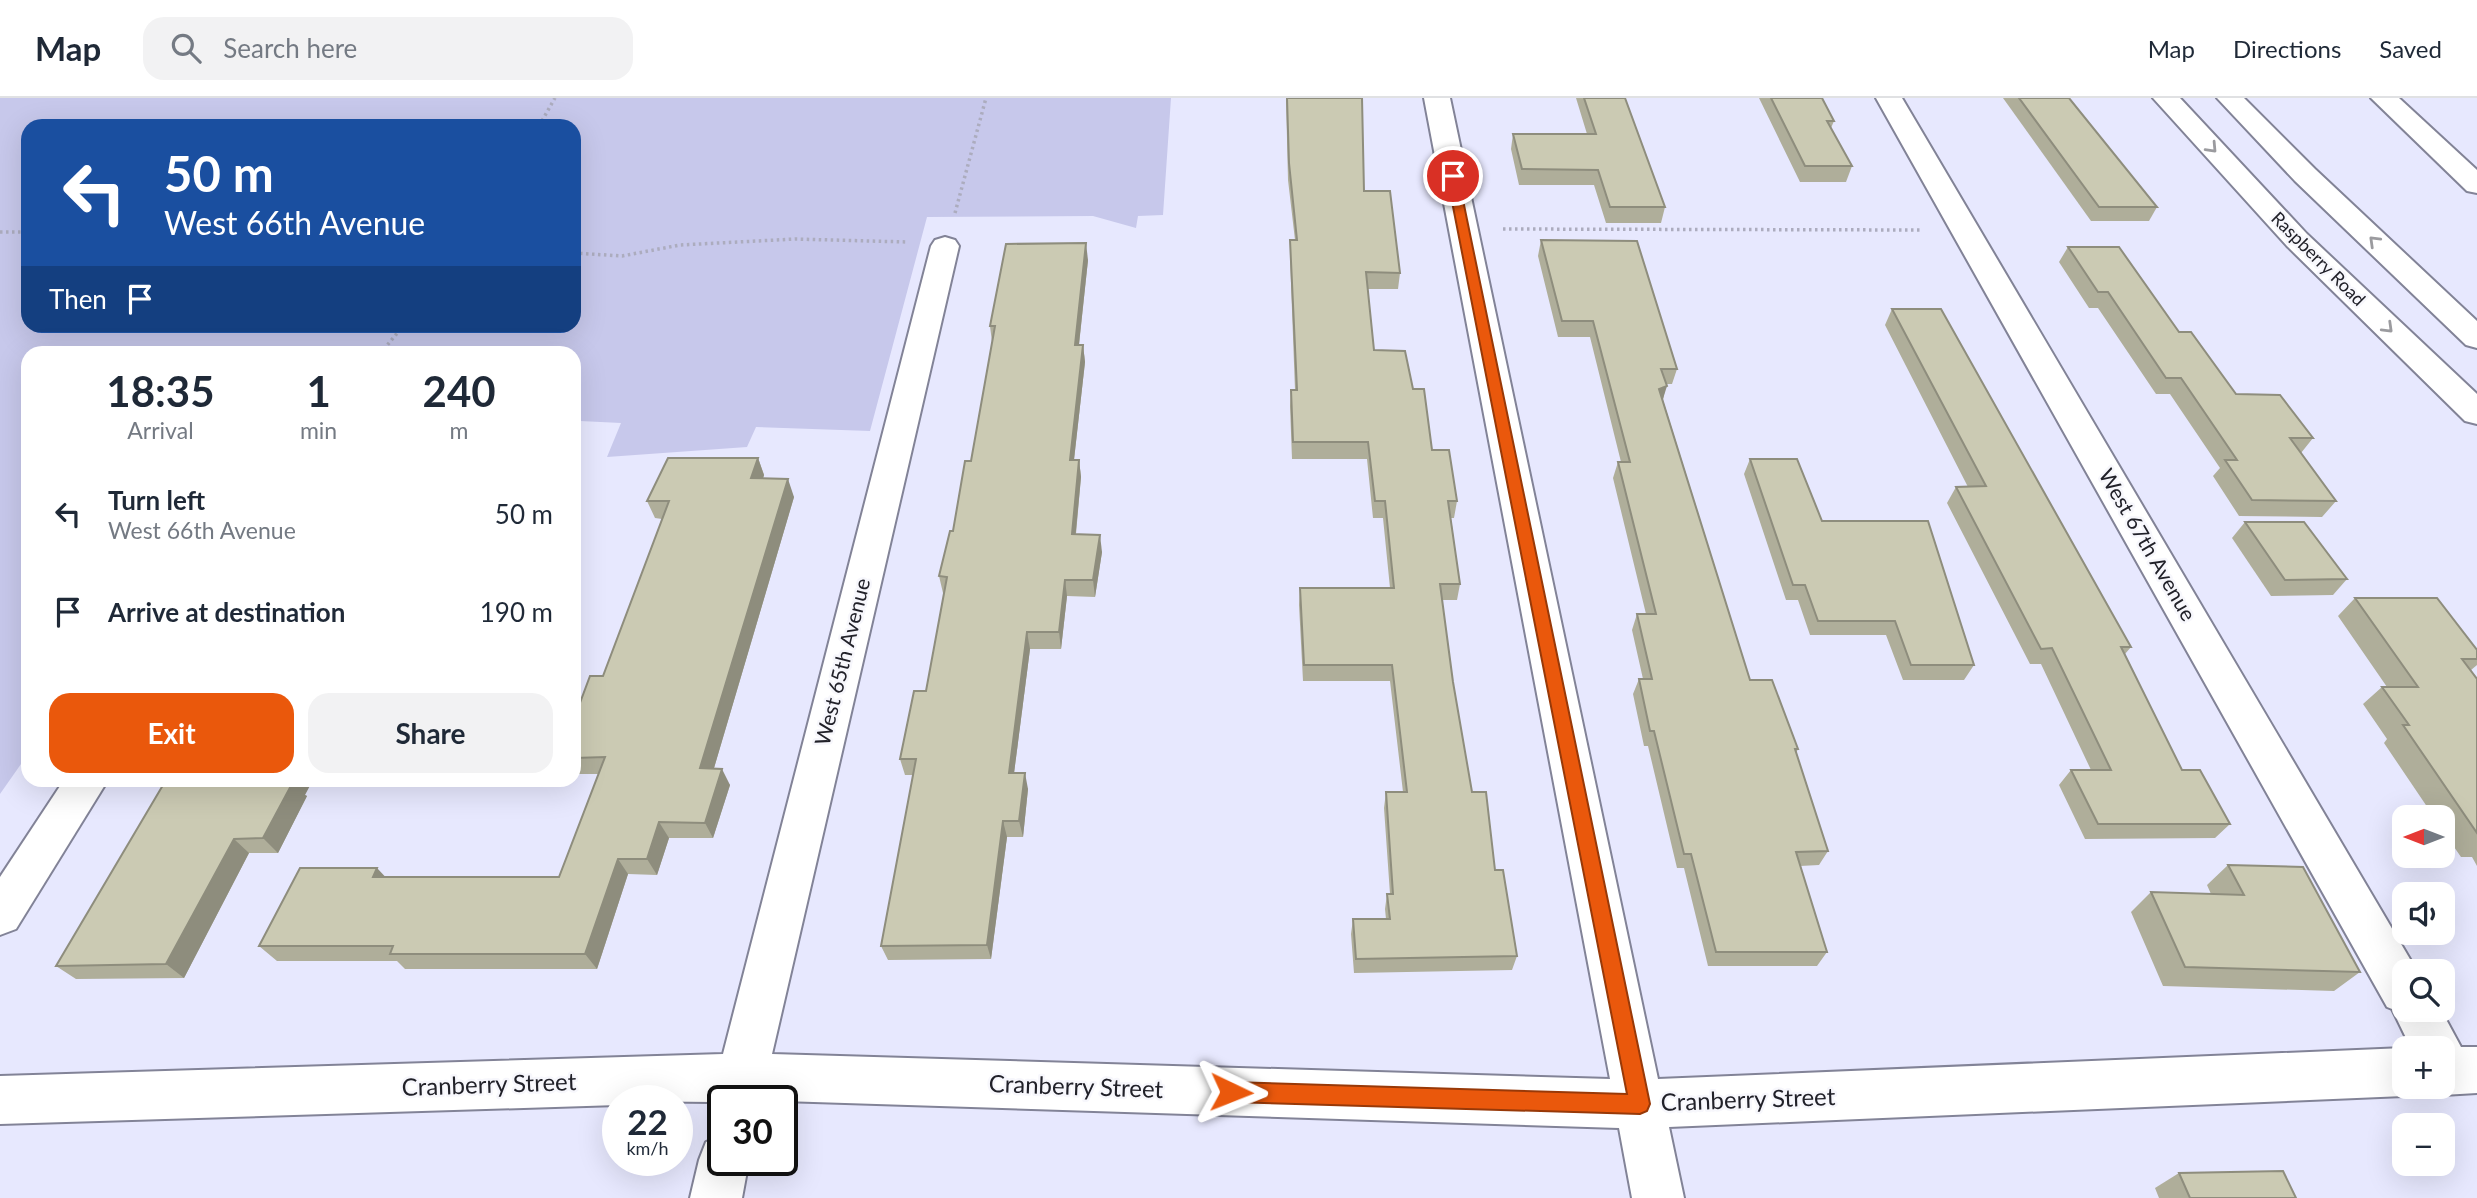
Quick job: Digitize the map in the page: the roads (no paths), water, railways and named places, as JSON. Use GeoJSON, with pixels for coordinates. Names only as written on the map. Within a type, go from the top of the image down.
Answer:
{"type":"FeatureCollection","features":[{"type":"Feature","properties":{"kind":"street"},"geometry":{"type":"LineString","coordinates":[[1437,98],[1658,1198]]}},
{"type":"Feature","properties":{"kind":"street","name":"West 67th Avenue"},"geometry":{"type":"LineString","coordinates":[[1889,98],[2392,971]]}},
{"type":"Feature","properties":{"kind":"street","name":"Raspberry Road"},"geometry":{"type":"LineString","coordinates":[[2166,98],[2297,240],[2477,413]]}},
{"type":"Feature","properties":{"kind":"street"},"geometry":{"type":"LineString","coordinates":[[2230,98],[2305,175],[2477,338]]}},
{"type":"Feature","properties":{"kind":"street"},"geometry":{"type":"LineString","coordinates":[[2384,98],[2477,185]]}},
{"type":"Feature","properties":{"kind":"street","name":"West 65th Avenue"},"geometry":{"type":"LineString","coordinates":[[739,1085],[944,246]]}},
{"type":"Feature","properties":{"kind":"street"},"geometry":{"type":"LineString","coordinates":[[0,915],[82,787]]}},
{"type":"Feature","properties":{"kind":"street","name":"Cranberry Street"},"geometry":{"type":"LineString","coordinates":[[798,1090],[1640,1104],[2392,1067]]}},
{"type":"Feature","properties":{"kind":"street","name":"Cranberry Street"},"geometry":{"type":"LineString","coordinates":[[0,1100],[707,1089]]}},
{"type":"Feature","properties":{"kind":"street"},"geometry":{"type":"LineString","coordinates":[[716,1198],[721,1176]]}}]}
